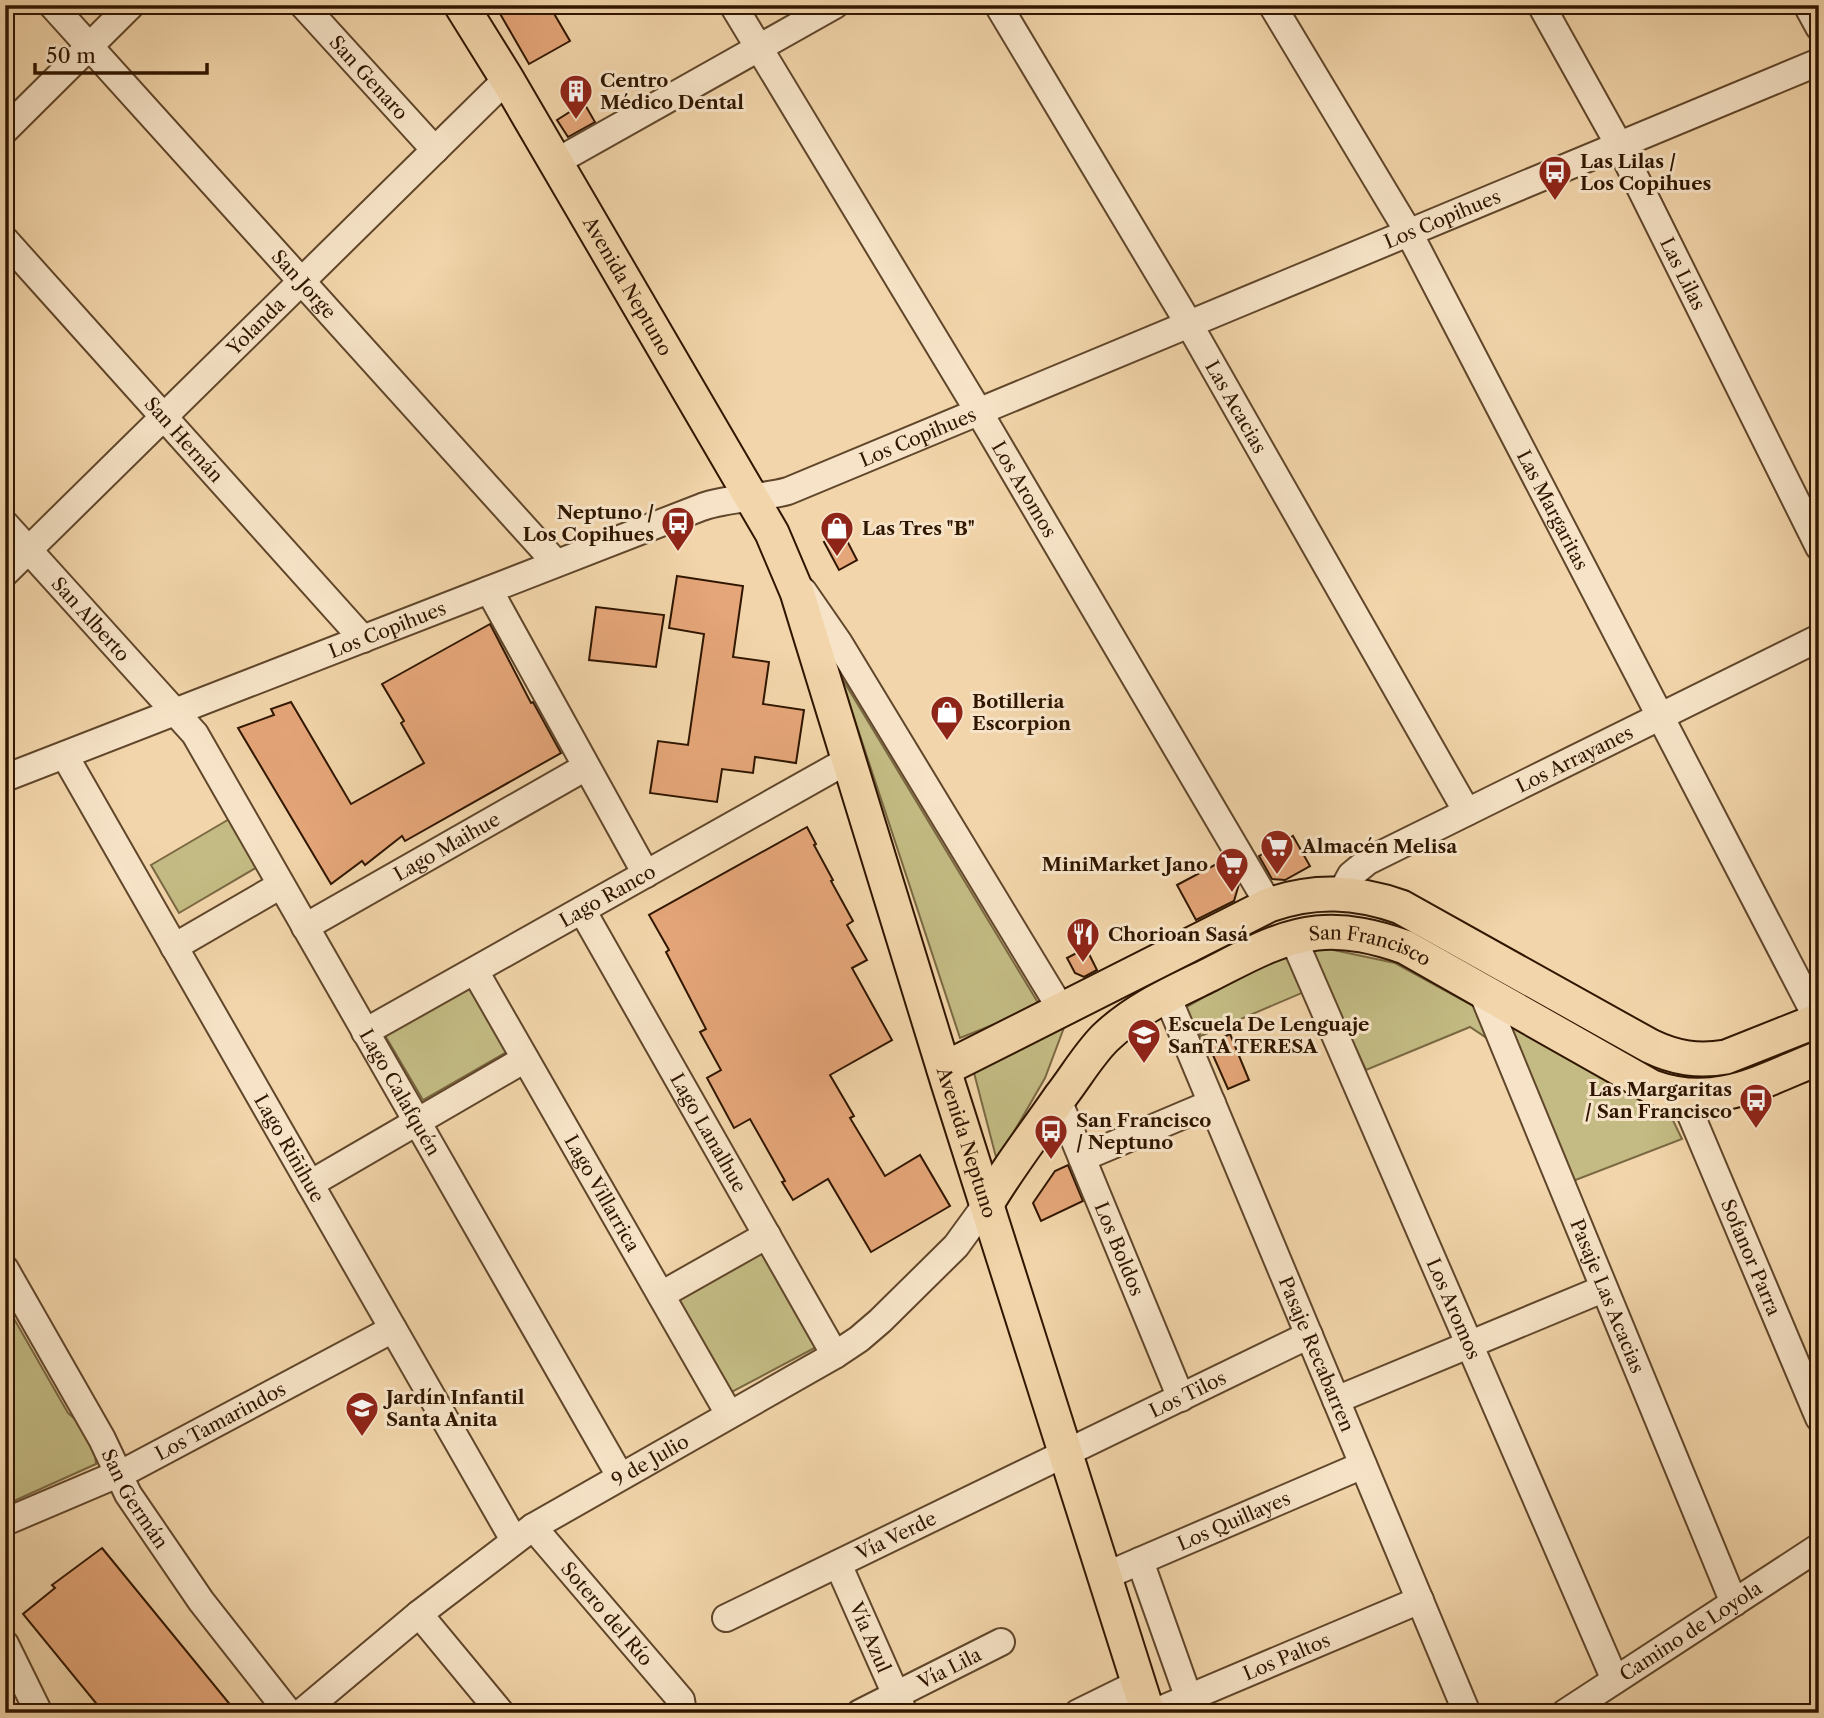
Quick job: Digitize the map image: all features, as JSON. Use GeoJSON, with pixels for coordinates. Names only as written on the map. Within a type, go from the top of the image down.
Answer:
{"type":"FeatureCollection","features":[{"type":"Feature","properties":{"kind":"main road","name":"Avenida Neptuno"},"geometry":{"type":"LineString","coordinates":[[461,5],[556,162],[772,533],[789,572],[944,1069],[1147,1703]]}},
{"type":"Feature","properties":{"kind":"main road","name":"San Francisco"},"geometry":{"type":"LineString","coordinates":[[944,1069],[1269,905],[1304,895],[1341,893],[1380,900],[1420,916],[1650,1046],[1679,1058],[1710,1060],[1726,1057],[1818,1020]]}},
{"type":"Feature","properties":{"kind":"main road","name":"San Francisco"},"geometry":{"type":"LineString","coordinates":[[988,1202],[1012,1163],[1102,1041],[1130,1016],[1259,951],[1293,938],[1338,932],[1405,947],[1652,1087],[1683,1096],[1730,1093],[1819,1058]]}},
{"type":"Feature","properties":{"kind":"street","name":"San Jorge"},"geometry":{"type":"LineString","coordinates":[[51,5],[556,563]]}},
{"type":"Feature","properties":{"kind":"street"},"geometry":{"type":"LineString","coordinates":[[5,130],[131,5]]}},
{"type":"Feature","properties":{"kind":"street","name":"San Genaro"},"geometry":{"type":"LineString","coordinates":[[303,5],[435,150]]}},
{"type":"Feature","properties":{"kind":"street","name":"Los Aromos"},"geometry":{"type":"LineString","coordinates":[[733,5],[979,412],[1269,905]]}},
{"type":"Feature","properties":{"kind":"street"},"geometry":{"type":"LineString","coordinates":[[556,162],[835,5]]}},
{"type":"Feature","properties":{"kind":"street","name":"Las Acacias"},"geometry":{"type":"LineString","coordinates":[[998,5],[1189,324],[1467,812]]}},
{"type":"Feature","properties":{"kind":"street","name":"Las Margaritas"},"geometry":{"type":"LineString","coordinates":[[1272,5],[1409,233],[1818,1020]]}},
{"type":"Feature","properties":{"kind":"street","name":"Las Lilas"},"geometry":{"type":"LineString","coordinates":[[1541,5],[1619,145],[1819,547]]}},
{"type":"Feature","properties":{"kind":"street"},"geometry":{"type":"LineString","coordinates":[[1807,5],[1819,27]]}},
{"type":"Feature","properties":{"kind":"street","name":"Los Copihues"},"geometry":{"type":"LineString","coordinates":[[5,778],[715,502],[788,491],[1819,62]]}},
{"type":"Feature","properties":{"kind":"street","name":"Yolanda"},"geometry":{"type":"LineString","coordinates":[[5,573],[507,79]]}},
{"type":"Feature","properties":{"kind":"street","name":"San Hernán"},"geometry":{"type":"LineString","coordinates":[[5,240],[363,639]]}},
{"type":"Feature","properties":{"kind":"street","name":"San Alberto"},"geometry":{"type":"LineString","coordinates":[[5,524],[175,712]]}},
{"type":"Feature","properties":{"kind":"street","name":"Avenida Neptuno"},"geometry":{"type":"LineString","coordinates":[[789,572],[839,643],[1061,1009]]}},
{"type":"Feature","properties":{"kind":"street"},"geometry":{"type":"LineString","coordinates":[[489,590],[646,874]]}},
{"type":"Feature","properties":{"kind":"street","name":"Los Arrayanes"},"geometry":{"type":"LineString","coordinates":[[1341,893],[1351,875],[1368,861],[1819,638]]}},
{"type":"Feature","properties":{"kind":"street","name":"Lago Calafquén"},"geometry":{"type":"LineString","coordinates":[[175,712],[195,734],[620,1476]]}},
{"type":"Feature","properties":{"kind":"street","name":"Lago Riñihue"},"geometry":{"type":"LineString","coordinates":[[65,756],[393,1329],[524,1534]]}},
{"type":"Feature","properties":{"kind":"street","name":"Lago Ranco"},"geometry":{"type":"LineString","coordinates":[[365,1032],[849,759]]}},
{"type":"Feature","properties":{"kind":"street","name":"Lago Maihue"},"geometry":{"type":"LineString","coordinates":[[305,927],[586,766]]}},
{"type":"Feature","properties":{"kind":"street"},"geometry":{"type":"LineString","coordinates":[[174,947],[281,885]]}},
{"type":"Feature","properties":{"kind":"street","name":"Lago Lanalhue"},"geometry":{"type":"LineString","coordinates":[[582,910],[835,1355]]}},
{"type":"Feature","properties":{"kind":"street","name":"Los Aromos"},"geometry":{"type":"LineString","coordinates":[[1293,938],[1615,1680]]}},
{"type":"Feature","properties":{"kind":"street","name":"Lago Villarrica"},"geometry":{"type":"LineString","coordinates":[[475,971],[729,1414]]}},
{"type":"Feature","properties":{"kind":"street","name":"Pasaje Las Acacias"},"geometry":{"type":"LineString","coordinates":[[1480,989],[1734,1603]]}},
{"type":"Feature","properties":{"kind":"street","name":"Pasaje Recabarren"},"geometry":{"type":"LineString","coordinates":[[1167,996],[1467,1713]]}},
{"type":"Feature","properties":{"kind":"street"},"geometry":{"type":"LineString","coordinates":[[310,1184],[525,1059]]}},
{"type":"Feature","properties":{"kind":"street","name":"Sofanor Parra"},"geometry":{"type":"LineString","coordinates":[[1683,1096],[1819,1418]]}},
{"type":"Feature","properties":{"kind":"street","name":"Los Boldos"},"geometry":{"type":"LineString","coordinates":[[1058,1100],[1181,1398]]}},
{"type":"Feature","properties":{"kind":"street"},"geometry":{"type":"LineString","coordinates":[[1082,1158],[1212,1103]]}},
{"type":"Feature","properties":{"kind":"street","name":"9 de Julio"},"geometry":{"type":"LineString","coordinates":[[301,1713],[419,1614],[524,1534],[859,1339],[956,1246],[988,1202]]}},
{"type":"Feature","properties":{"kind":"street"},"geometry":{"type":"LineString","coordinates":[[661,1296],[767,1235]]}},
{"type":"Feature","properties":{"kind":"street","name":"San Germán"},"geometry":{"type":"LineString","coordinates":[[5,1269],[96,1428],[128,1494],[201,1601],[289,1713]]}},
{"type":"Feature","properties":{"kind":"street"},"geometry":{"type":"LineString","coordinates":[[1336,1400],[1603,1289]]}},
{"type":"Feature","properties":{"kind":"street","name":"Los Tamarindos"},"geometry":{"type":"LineString","coordinates":[[5,1522],[119,1474],[393,1329]]}},
{"type":"Feature","properties":{"kind":"street","name":"Los Tilos"},"geometry":{"type":"LineString","coordinates":[[1067,1453],[1309,1335]]}},
{"type":"Feature","properties":{"kind":"street","name":"Vía Verde"},"geometry":{"type":"LineString","coordinates":[[726,1618],[1067,1453]]}},
{"type":"Feature","properties":{"kind":"street","name":"Los Quillayes"},"geometry":{"type":"LineString","coordinates":[[1105,1576],[1363,1465]]}},
{"type":"Feature","properties":{"kind":"street","name":"Sotero del Río"},"geometry":{"type":"LineString","coordinates":[[524,1534],[682,1706]]}},
{"type":"Feature","properties":{"kind":"street","name":"Camino de Loyola"},"geometry":{"type":"LineString","coordinates":[[1564,1713],[1819,1548]]}},
{"type":"Feature","properties":{"kind":"street"},"geometry":{"type":"LineString","coordinates":[[1140,1561],[1191,1705]]}},
{"type":"Feature","properties":{"kind":"street","name":"Vía Azul"},"geometry":{"type":"LineString","coordinates":[[838,1564],[900,1704]]}},
{"type":"Feature","properties":{"kind":"street","name":"Los Paltos"},"geometry":{"type":"LineString","coordinates":[[1078,1713],[1147,1703],[1191,1705],[1420,1600]]}},
{"type":"Feature","properties":{"kind":"street"},"geometry":{"type":"LineString","coordinates":[[419,1614],[501,1713]]}},
{"type":"Feature","properties":{"kind":"street","name":"Vía Lila"},"geometry":{"type":"LineString","coordinates":[[860,1713],[900,1704],[1001,1642]]}},
{"type":"Feature","properties":{"kind":"street"},"geometry":{"type":"LineString","coordinates":[[5,1644],[39,1713]]}},
{"type":"Feature","properties":{"kind":"shaded area"},"geometry":{"type":"Polygon","coordinates":[[[840,675],[1040,1006],[960,1038],[840,675]]]}},
{"type":"Feature","properties":{"kind":"shaded area"},"geometry":{"type":"Polygon","coordinates":[[[231,818],[259,866],[179,913],[151,865],[231,818]]]}},
{"type":"Feature","properties":{"kind":"shaded area"},"geometry":{"type":"Polygon","coordinates":[[[1324,948],[1395,963],[1630,1092],[1665,1104],[1682,1139],[1573,1181],[1515,1057],[1470,1027],[1366,1070],[1325,983],[1201,1036],[1185,1008],[1275,957],[1324,948]]]}},
{"type":"Feature","properties":{"kind":"shaded area"},"geometry":{"type":"Polygon","coordinates":[[[471,982],[510,1050],[423,1100],[383,1032],[471,982]]]}},
{"type":"Feature","properties":{"kind":"shaded area"},"geometry":{"type":"Polygon","coordinates":[[[1068,1017],[1045,1078],[997,1161],[973,1069],[1068,1017]]]}},
{"type":"Feature","properties":{"kind":"shaded area"},"geometry":{"type":"Polygon","coordinates":[[[766,1244],[822,1344],[728,1394],[675,1296],[766,1244]]]}},
{"type":"Feature","properties":{"kind":"shaded area"},"geometry":{"type":"Polygon","coordinates":[[[5,1303],[68,1413],[88,1436],[96,1464],[5,1505],[5,1303]]]}},
{"type":"Feature","properties":{"kind":"building"},"geometry":{"type":"Polygon","coordinates":[[[495,5],[549,5],[570,41],[529,64],[495,5]]]}},
{"type":"Feature","properties":{"kind":"building","name":"Centro Médico Dental"},"geometry":{"type":"Polygon","coordinates":[[[584,103],[595,122],[568,137],[557,120],[584,103]]]}},
{"type":"Feature","properties":{"kind":"building"},"geometry":{"type":"Polygon","coordinates":[[[843,533],[857,560],[839,570],[824,542],[843,533]]]}},
{"type":"Feature","properties":{"kind":"building"},"geometry":{"type":"Polygon","coordinates":[[[677,576],[743,586],[733,657],[769,662],[763,704],[804,710],[796,763],[755,757],[753,773],[722,769],[717,802],[650,793],[658,741],[688,745],[704,634],[669,628],[677,576]]]}},
{"type":"Feature","properties":{"kind":"building"},"geometry":{"type":"Polygon","coordinates":[[[596,607],[664,615],[656,667],[589,660],[596,607]]]}},
{"type":"Feature","properties":{"kind":"building"},"geometry":{"type":"Polygon","coordinates":[[[490,624],[531,703],[533,702],[561,753],[405,841],[402,836],[365,865],[362,861],[331,884],[238,728],[274,715],[271,709],[291,702],[351,804],[424,763],[382,684],[490,624]]]}},
{"type":"Feature","properties":{"kind":"building"},"geometry":{"type":"Polygon","coordinates":[[[807,827],[833,880],[831,881],[853,921],[847,925],[867,960],[852,968],[892,1040],[830,1075],[854,1116],[850,1118],[885,1176],[920,1155],[950,1206],[871,1252],[828,1179],[793,1200],[750,1119],[734,1128],[707,1078],[721,1070],[700,1032],[706,1029],[666,952],[669,950],[649,915],[807,827]]]}},
{"type":"Feature","properties":{"kind":"building"},"geometry":{"type":"Polygon","coordinates":[[[1293,836],[1310,866],[1285,880],[1272,879],[1259,856],[1293,836]]]}},
{"type":"Feature","properties":{"kind":"building"},"geometry":{"type":"Polygon","coordinates":[[[1222,861],[1239,884],[1234,901],[1196,920],[1177,885],[1222,861]]]}},
{"type":"Feature","properties":{"kind":"building","name":"Chorioan Sasá"},"geometry":{"type":"Polygon","coordinates":[[[1086,948],[1097,970],[1084,977],[1075,973],[1067,958],[1086,948]]]}},
{"type":"Feature","properties":{"kind":"building"},"geometry":{"type":"Polygon","coordinates":[[[1230,1034],[1249,1080],[1228,1089],[1208,1044],[1230,1034]]]}},
{"type":"Feature","properties":{"kind":"building"},"geometry":{"type":"Polygon","coordinates":[[[1068,1165],[1083,1201],[1041,1221],[1033,1203],[1055,1171],[1068,1165]]]}},
{"type":"Feature","properties":{"kind":"building"},"geometry":{"type":"Polygon","coordinates":[[[102,1548],[237,1713],[104,1713],[23,1614],[55,1588],[52,1585],[102,1548]]]}},
{"type":"Feature","properties":{"kind":"place","name":"Centro Médico Dental"},"geometry":{"type":"Point","coordinates":[576,121]}},
{"type":"Feature","properties":{"kind":"place","name":"Las Lilas / Los Copihues"},"geometry":{"type":"Point","coordinates":[1555,202]}},
{"type":"Feature","properties":{"kind":"place","name":"Neptuno / Los Copihues"},"geometry":{"type":"Point","coordinates":[678,553]}},
{"type":"Feature","properties":{"kind":"place","name":"Las Tres \"B\""},"geometry":{"type":"Point","coordinates":[837,558]}},
{"type":"Feature","properties":{"kind":"place","name":"Botilleria Escorpion"},"geometry":{"type":"Point","coordinates":[947,742]}},
{"type":"Feature","properties":{"kind":"place","name":"Almacén Melisa"},"geometry":{"type":"Point","coordinates":[1277,876]}},
{"type":"Feature","properties":{"kind":"place","name":"MiniMarket Jano"},"geometry":{"type":"Point","coordinates":[1232,894]}},
{"type":"Feature","properties":{"kind":"place","name":"Chorioan Sasá"},"geometry":{"type":"Point","coordinates":[1083,964]}},
{"type":"Feature","properties":{"kind":"place","name":"Escuela De Lenguaje SanTA TERESA"},"geometry":{"type":"Point","coordinates":[1144,1065]}},
{"type":"Feature","properties":{"kind":"place","name":"Las Margaritas / San Francisco"},"geometry":{"type":"Point","coordinates":[1756,1130]}},
{"type":"Feature","properties":{"kind":"place","name":"San Francisco / Neptuno"},"geometry":{"type":"Point","coordinates":[1051,1161]}},
{"type":"Feature","properties":{"kind":"place","name":"Jardín Infantil Santa Anita"},"geometry":{"type":"Point","coordinates":[362,1438]}}]}
